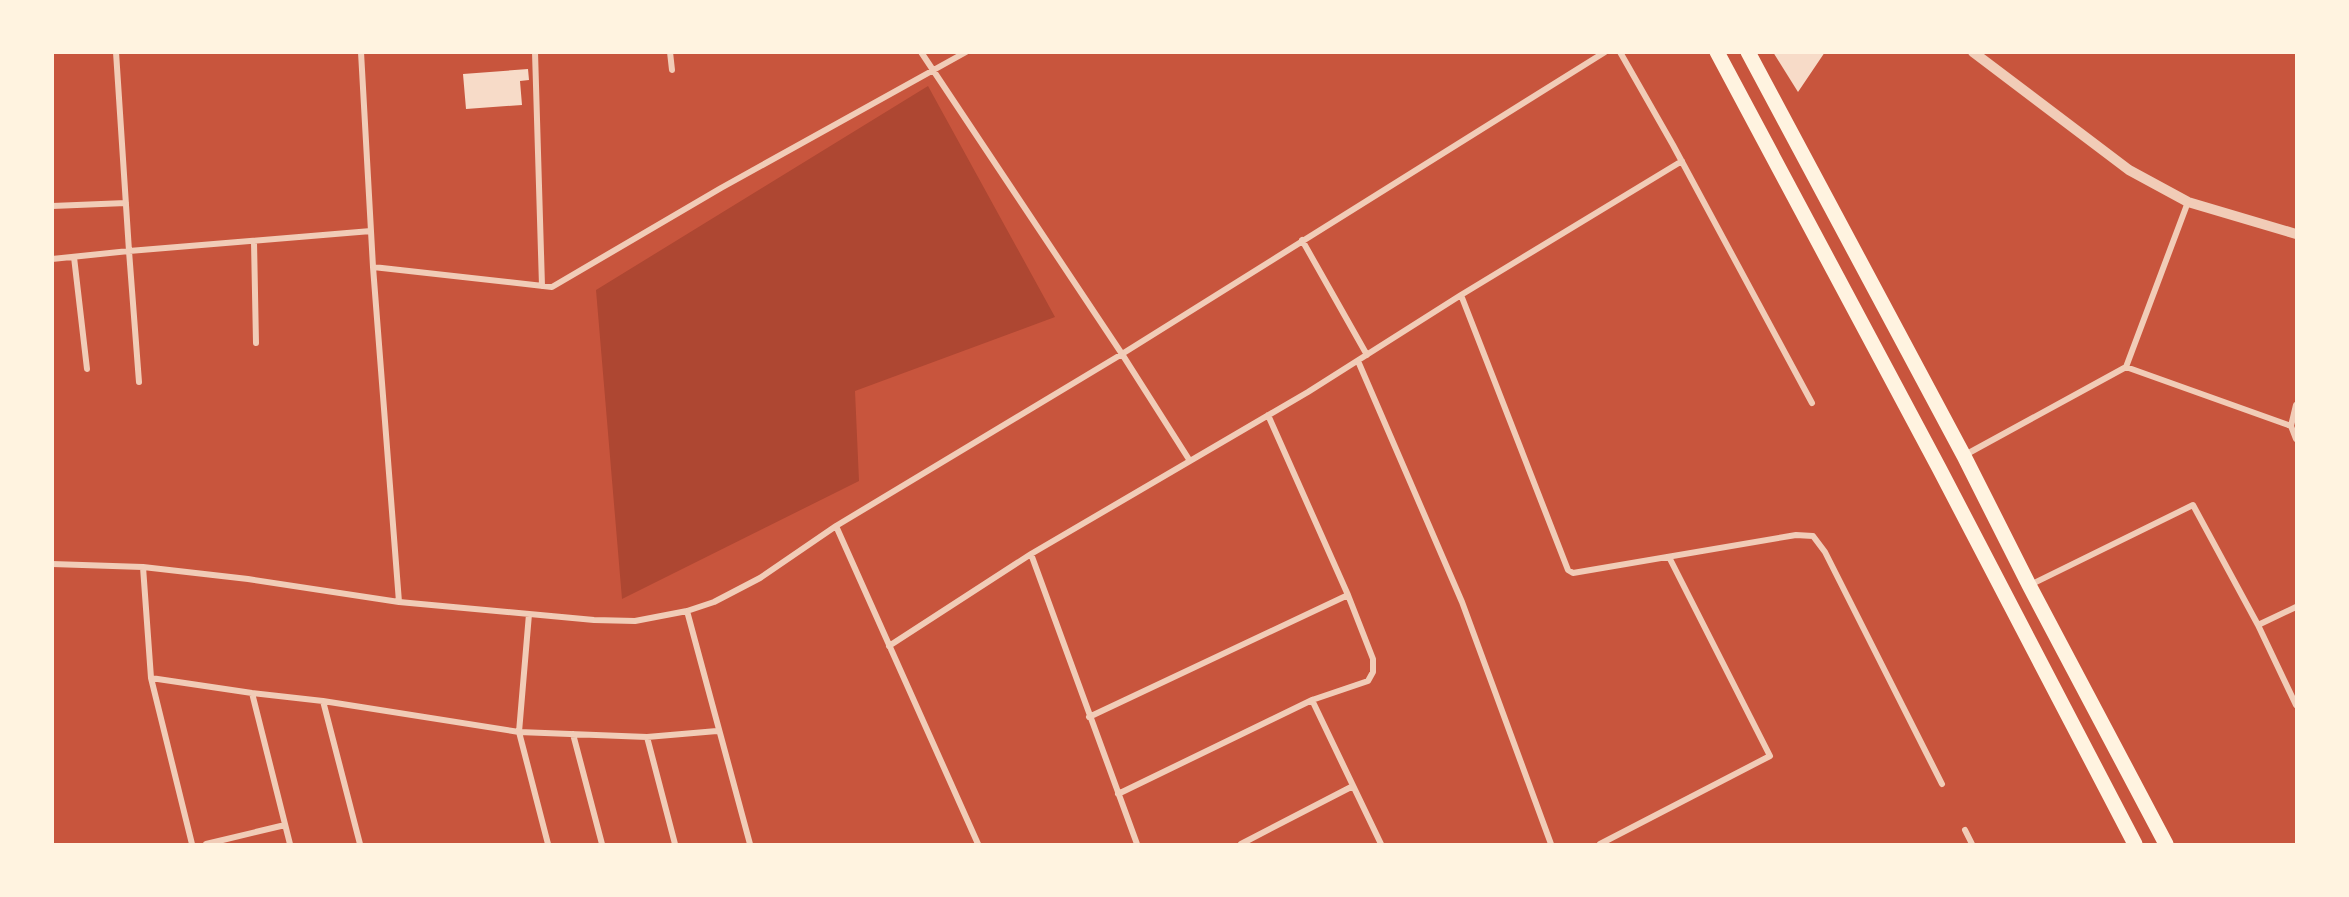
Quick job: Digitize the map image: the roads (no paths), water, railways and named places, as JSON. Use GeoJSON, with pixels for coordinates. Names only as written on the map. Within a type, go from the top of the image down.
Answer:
{"type":"FeatureCollection","features":[{"type":"Feature","properties":{"kind":"main road"},"geometry":{"type":"LineString","coordinates":[[1717,52],[1939,468],[2004,597],[2135,844]]}},
{"type":"Feature","properties":{"kind":"main road"},"geometry":{"type":"LineString","coordinates":[[1749,52],[1964,456],[2166,844]]}},
{"type":"Feature","properties":{"kind":"street"},"geometry":{"type":"LineString","coordinates":[[116,52],[139,382]]}},
{"type":"Feature","properties":{"kind":"street"},"geometry":{"type":"LineString","coordinates":[[361,52],[373,267],[399,602]]}},
{"type":"Feature","properties":{"kind":"street"},"geometry":{"type":"LineString","coordinates":[[535,52],[542,286]]}},
{"type":"Feature","properties":{"kind":"street"},"geometry":{"type":"LineString","coordinates":[[670,52],[672,70]]}},
{"type":"Feature","properties":{"kind":"street"},"geometry":{"type":"LineString","coordinates":[[921,52],[1122,354],[1190,461]]}},
{"type":"Feature","properties":{"kind":"street"},"geometry":{"type":"LineString","coordinates":[[373,267],[552,287],[721,188],[934,72],[966,52]]}},
{"type":"Feature","properties":{"kind":"street"},"geometry":{"type":"LineString","coordinates":[[52,564],[143,567],[248,579],[399,602],[594,620],[635,621],[687,611],[714,602],[760,578],[836,526],[1122,354],[1605,52]]}},
{"type":"Feature","properties":{"kind":"street"},"geometry":{"type":"LineString","coordinates":[[1620,52],[1682,161],[1812,403]]}},
{"type":"Feature","properties":{"kind":"street"},"geometry":{"type":"LineString","coordinates":[[1973,52],[2129,170],[2188,202],[2296,234]]}},
{"type":"Feature","properties":{"kind":"street"},"geometry":{"type":"LineString","coordinates":[[889,646],[1031,554],[1268,416],[1461,295],[1682,161]]}},
{"type":"Feature","properties":{"kind":"street"},"geometry":{"type":"LineString","coordinates":[[1964,456],[2127,367],[2188,202]]}},
{"type":"Feature","properties":{"kind":"street"},"geometry":{"type":"LineString","coordinates":[[52,206],[126,203]]}},
{"type":"Feature","properties":{"kind":"street"},"geometry":{"type":"LineString","coordinates":[[52,259],[371,231]]}},
{"type":"Feature","properties":{"kind":"street"},"geometry":{"type":"LineString","coordinates":[[1302,240],[1367,355]]}},
{"type":"Feature","properties":{"kind":"street"},"geometry":{"type":"LineString","coordinates":[[254,242],[256,343]]}},
{"type":"Feature","properties":{"kind":"street"},"geometry":{"type":"LineString","coordinates":[[74,257],[87,369]]}},
{"type":"Feature","properties":{"kind":"street"},"geometry":{"type":"LineString","coordinates":[[1461,295],[1568,570],[1573,573],[1796,535],[1813,536],[1825,552],[1942,784]]}},
{"type":"Feature","properties":{"kind":"street"},"geometry":{"type":"LineString","coordinates":[[1358,361],[1462,602],[1551,844]]}},
{"type":"Feature","properties":{"kind":"street"},"geometry":{"type":"LineString","coordinates":[[2127,367],[2291,426]]}},
{"type":"Feature","properties":{"kind":"street"},"geometry":{"type":"LineString","coordinates":[[2296,405],[2291,426],[2296,439]]}},
{"type":"Feature","properties":{"kind":"street"},"geometry":{"type":"LineString","coordinates":[[1118,794],[1312,700],[1368,681],[1373,672],[1374,659],[1348,595],[1268,416]]}},
{"type":"Feature","properties":{"kind":"street"},"geometry":{"type":"LineString","coordinates":[[2030,585],[2193,505],[2258,625],[2296,705]]}},
{"type":"Feature","properties":{"kind":"street"},"geometry":{"type":"LineString","coordinates":[[836,526],[978,844]]}},
{"type":"Feature","properties":{"kind":"street"},"geometry":{"type":"LineString","coordinates":[[1031,554],[1137,844]]}},
{"type":"Feature","properties":{"kind":"street"},"geometry":{"type":"LineString","coordinates":[[1600,844],[1770,756],[1670,557]]}},
{"type":"Feature","properties":{"kind":"street"},"geometry":{"type":"LineString","coordinates":[[143,567],[151,678],[192,844]]}},
{"type":"Feature","properties":{"kind":"street"},"geometry":{"type":"LineString","coordinates":[[1089,717],[1348,595]]}},
{"type":"Feature","properties":{"kind":"street"},"geometry":{"type":"LineString","coordinates":[[2258,625],[2296,607]]}},
{"type":"Feature","properties":{"kind":"street"},"geometry":{"type":"LineString","coordinates":[[687,611],[717,730],[750,844]]}},
{"type":"Feature","properties":{"kind":"street"},"geometry":{"type":"LineString","coordinates":[[529,614],[519,732],[548,844]]}},
{"type":"Feature","properties":{"kind":"street"},"geometry":{"type":"LineString","coordinates":[[151,678],[323,701],[519,732],[646,737],[717,730]]}},
{"type":"Feature","properties":{"kind":"street"},"geometry":{"type":"LineString","coordinates":[[252,693],[290,844]]}},
{"type":"Feature","properties":{"kind":"street"},"geometry":{"type":"LineString","coordinates":[[1312,700],[1381,844]]}},
{"type":"Feature","properties":{"kind":"street"},"geometry":{"type":"LineString","coordinates":[[323,701],[360,844]]}},
{"type":"Feature","properties":{"kind":"street"},"geometry":{"type":"LineString","coordinates":[[573,734],[602,844]]}},
{"type":"Feature","properties":{"kind":"street"},"geometry":{"type":"LineString","coordinates":[[646,737],[675,844]]}},
{"type":"Feature","properties":{"kind":"street"},"geometry":{"type":"LineString","coordinates":[[1241,844],[1353,786]]}},
{"type":"Feature","properties":{"kind":"street"},"geometry":{"type":"LineString","coordinates":[[206,844],[285,825]]}},
{"type":"Feature","properties":{"kind":"street"},"geometry":{"type":"LineString","coordinates":[[1965,830],[1972,844]]}}]}
